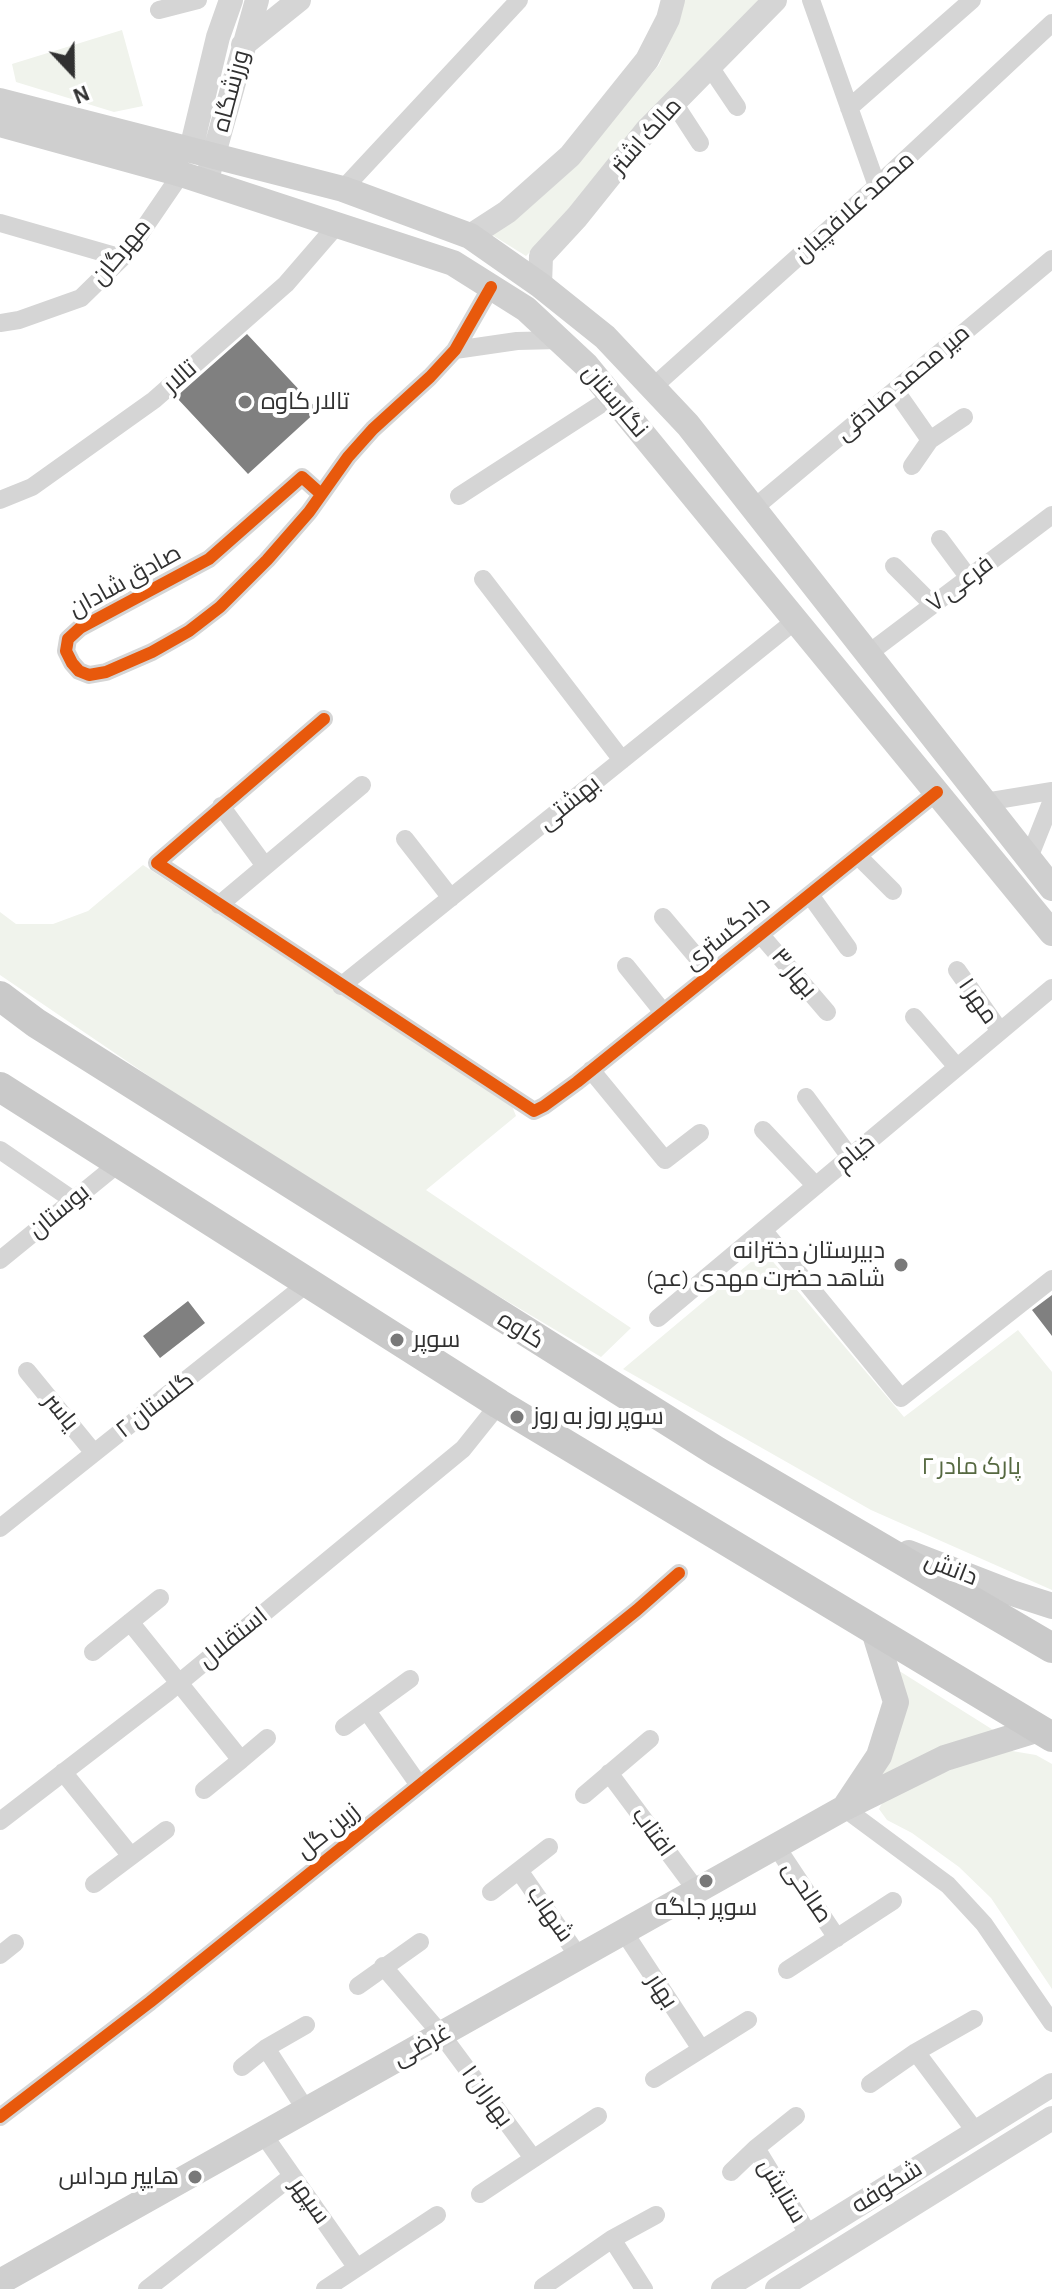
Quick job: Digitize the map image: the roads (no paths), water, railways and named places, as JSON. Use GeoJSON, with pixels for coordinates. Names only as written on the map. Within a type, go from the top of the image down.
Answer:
{"type":"FeatureCollection","features":[{"type":"Feature","properties":{"kind":"main road","name":"نگارستان"},"geometry":{"type":"LineString","coordinates":[[1,104],[343,189],[470,236],[540,285],[605,337],[705,446],[1052,888]]}},
{"type":"Feature","properties":{"kind":"main road","name":"نگارستان"},"geometry":{"type":"LineString","coordinates":[[1,104],[194,178],[453,263],[526,309],[586,365],[1052,933]]}},
{"type":"Feature","properties":{"kind":"main road"},"geometry":{"type":"LineString","coordinates":[[194,178],[203,152]]}},
{"type":"Feature","properties":{"kind":"main road"},"geometry":{"type":"LineString","coordinates":[[672,469],[705,446]]}},
{"type":"Feature","properties":{"kind":"main road","name":"کاوه"},"geometry":{"type":"LineString","coordinates":[[0,996],[36,1023],[716,1451],[1052,1648]]}},
{"type":"Feature","properties":{"kind":"main road"},"geometry":{"type":"LineString","coordinates":[[0,1087],[499,1404],[1045,1733]]}},
{"type":"Feature","properties":{"kind":"main road","name":"دانش"},"geometry":{"type":"LineString","coordinates":[[851,1530],[1052,1606]]}},
{"type":"Feature","properties":{"kind":"main road"},"geometry":{"type":"LineString","coordinates":[[844,1808],[879,1756],[896,1702],[874,1631]]}},
{"type":"Feature","properties":{"kind":"main road","name":"غرضی"},"geometry":{"type":"LineString","coordinates":[[0,2282],[844,1808],[945,1758],[1045,1733]]}},
{"type":"Feature","properties":{"kind":"street"},"geometry":{"type":"LineString","coordinates":[[159,10],[198,0]]}},
{"type":"Feature","properties":{"kind":"street","name":"ورزشگاه"},"geometry":{"type":"LineString","coordinates":[[203,152],[218,37],[231,0]]}},
{"type":"Feature","properties":{"kind":"street","name":"ورزشگاه"},"geometry":{"type":"LineString","coordinates":[[203,152],[257,0]]}},
{"type":"Feature","properties":{"kind":"street"},"geometry":{"type":"LineString","coordinates":[[243,45],[299,0]]}},
{"type":"Feature","properties":{"kind":"street"},"geometry":{"type":"LineString","coordinates":[[343,189],[519,0]]}},
{"type":"Feature","properties":{"kind":"street","name":"مالک اشتر"},"geometry":{"type":"LineString","coordinates":[[470,236],[507,212],[570,156],[647,60],[668,19],[673,0]]}},
{"type":"Feature","properties":{"kind":"street"},"geometry":{"type":"LineString","coordinates":[[811,0],[877,186]]}},
{"type":"Feature","properties":{"kind":"street"},"geometry":{"type":"LineString","coordinates":[[849,108],[972,0]]}},
{"type":"Feature","properties":{"kind":"street","name":"مالک اشتر"},"geometry":{"type":"LineString","coordinates":[[540,285],[541,256],[577,217],[646,131],[775,1]]}},
{"type":"Feature","properties":{"kind":"street","name":"محمد علافچیان"},"geometry":{"type":"LineString","coordinates":[[653,387],[877,186],[1052,23]]}},
{"type":"Feature","properties":{"kind":"street"},"geometry":{"type":"LineString","coordinates":[[710,67],[737,107]]}},
{"type":"Feature","properties":{"kind":"street"},"geometry":{"type":"LineString","coordinates":[[674,103],[700,143]]}},
{"type":"Feature","properties":{"kind":"street","name":"مهرگان"},"geometry":{"type":"LineString","coordinates":[[0,323],[19,320],[81,298],[122,258],[194,178]]}},
{"type":"Feature","properties":{"kind":"street"},"geometry":{"type":"LineString","coordinates":[[0,223],[122,258]]}},
{"type":"Feature","properties":{"kind":"street","name":"تالار"},"geometry":{"type":"LineString","coordinates":[[0,500],[32,487],[154,400],[286,284],[337,225]]}},
{"type":"Feature","properties":{"kind":"street","name":"میر محمد صادقی"},"geometry":{"type":"LineString","coordinates":[[754,508],[1052,259]]}},
{"type":"Feature","properties":{"kind":"street","name":"صادق شادان"},"geometry":{"type":"LineString","coordinates":[[321,494],[302,477],[209,559],[80,628],[68,639],[66,651],[72,663],[79,671],[89,675],[106,672],[152,652],[189,631],[220,607],[267,560],[321,494],[373,429],[455,350],[491,287]]}},
{"type":"Feature","properties":{"kind":"street"},"geometry":{"type":"LineString","coordinates":[[455,350],[517,341],[559,340]]}},
{"type":"Feature","properties":{"kind":"street"},"geometry":{"type":"LineString","coordinates":[[895,390],[930,440]]}},
{"type":"Feature","properties":{"kind":"street"},"geometry":{"type":"LineString","coordinates":[[459,496],[612,397]]}},
{"type":"Feature","properties":{"kind":"street"},"geometry":{"type":"LineString","coordinates":[[912,466],[930,440],[964,417]]}},
{"type":"Feature","properties":{"kind":"street","name":"فرعی ۷"},"geometry":{"type":"LineString","coordinates":[[869,653],[1052,515]]}},
{"type":"Feature","properties":{"kind":"street"},"geometry":{"type":"LineString","coordinates":[[940,539],[969,578]]}},
{"type":"Feature","properties":{"kind":"street"},"geometry":{"type":"LineString","coordinates":[[894,566],[933,605]]}},
{"type":"Feature","properties":{"kind":"street"},"geometry":{"type":"LineString","coordinates":[[483,579],[622,760]]}},
{"type":"Feature","properties":{"kind":"street","name":"بهشتی"},"geometry":{"type":"LineString","coordinates":[[341,986],[796,620]]}},
{"type":"Feature","properties":{"kind":"street"},"geometry":{"type":"LineString","coordinates":[[324,719],[157,863],[341,986]]}},
{"type":"Feature","properties":{"kind":"street"},"geometry":{"type":"LineString","coordinates":[[219,905],[362,785]]}},
{"type":"Feature","properties":{"kind":"street"},"geometry":{"type":"LineString","coordinates":[[985,802],[1052,791]]}},
{"type":"Feature","properties":{"kind":"street","name":"دادگستری"},"geometry":{"type":"LineString","coordinates":[[341,986],[534,1111],[591,1070],[937,792]]}},
{"type":"Feature","properties":{"kind":"street"},"geometry":{"type":"LineString","coordinates":[[1029,858],[1052,800]]}},
{"type":"Feature","properties":{"kind":"street"},"geometry":{"type":"LineString","coordinates":[[221,806],[265,866]]}},
{"type":"Feature","properties":{"kind":"street"},"geometry":{"type":"LineString","coordinates":[[405,839],[451,898]]}},
{"type":"Feature","properties":{"kind":"street"},"geometry":{"type":"LineString","coordinates":[[858,856],[893,891]]}},
{"type":"Feature","properties":{"kind":"street"},"geometry":{"type":"LineString","coordinates":[[810,895],[848,948]]}},
{"type":"Feature","properties":{"kind":"street"},"geometry":{"type":"LineString","coordinates":[[663,917],[711,974]]}},
{"type":"Feature","properties":{"kind":"street","name":"بهار ۳"},"geometry":{"type":"LineString","coordinates":[[760,934],[827,1012]]}},
{"type":"Feature","properties":{"kind":"street"},"geometry":{"type":"LineString","coordinates":[[626,966],[663,1012]]}},
{"type":"Feature","properties":{"kind":"street","name":"مهر ۱"},"geometry":{"type":"LineString","coordinates":[[957,970],[1000,1031]]}},
{"type":"Feature","properties":{"kind":"street","name":"خیام"},"geometry":{"type":"LineString","coordinates":[[658,1318],[1052,988]]}},
{"type":"Feature","properties":{"kind":"street"},"geometry":{"type":"LineString","coordinates":[[914,1017],[957,1067]]}},
{"type":"Feature","properties":{"kind":"street"},"geometry":{"type":"LineString","coordinates":[[591,1070],[665,1160],[700,1133]]}},
{"type":"Feature","properties":{"kind":"street"},"geometry":{"type":"LineString","coordinates":[[806,1097],[850,1157]]}},
{"type":"Feature","properties":{"kind":"street"},"geometry":{"type":"LineString","coordinates":[[763,1130],[816,1186]]}},
{"type":"Feature","properties":{"kind":"street"},"geometry":{"type":"LineString","coordinates":[[0,1150],[73,1200]]}},
{"type":"Feature","properties":{"kind":"street","name":"بوستان"},"geometry":{"type":"LineString","coordinates":[[0,1260],[119,1163]]}},
{"type":"Feature","properties":{"kind":"street"},"geometry":{"type":"LineString","coordinates":[[763,1230],[901,1398],[1052,1279]]}},
{"type":"Feature","properties":{"kind":"street","name":"گلستان ۲"},"geometry":{"type":"LineString","coordinates":[[0,1528],[309,1282]]}},
{"type":"Feature","properties":{"kind":"street","name":"یاسر"},"geometry":{"type":"LineString","coordinates":[[27,1371],[94,1453]]}},
{"type":"Feature","properties":{"kind":"street","name":"استقلال"},"geometry":{"type":"LineString","coordinates":[[0,1821],[179,1682],[463,1449],[499,1404]]}},
{"type":"Feature","properties":{"kind":"street","name":"زرین گل"},"geometry":{"type":"LineString","coordinates":[[0,2117],[150,2002],[679,1573]]}},
{"type":"Feature","properties":{"kind":"street"},"geometry":{"type":"LineString","coordinates":[[93,1652],[160,1598]]}},
{"type":"Feature","properties":{"kind":"street"},"geometry":{"type":"LineString","coordinates":[[130,1622],[241,1760]]}},
{"type":"Feature","properties":{"kind":"street"},"geometry":{"type":"LineString","coordinates":[[344,1727],[410,1679]]}},
{"type":"Feature","properties":{"kind":"street"},"geometry":{"type":"LineString","coordinates":[[367,1711],[419,1785]]}},
{"type":"Feature","properties":{"kind":"street"},"geometry":{"type":"LineString","coordinates":[[204,1790],[267,1738]]}},
{"type":"Feature","properties":{"kind":"street"},"geometry":{"type":"LineString","coordinates":[[584,1795],[650,1739]]}},
{"type":"Feature","properties":{"kind":"street"},"geometry":{"type":"LineString","coordinates":[[63,1772],[131,1856]]}},
{"type":"Feature","properties":{"kind":"street","name":"افتاب"},"geometry":{"type":"LineString","coordinates":[[609,1773],[697,1891]]}},
{"type":"Feature","properties":{"kind":"street"},"geometry":{"type":"LineString","coordinates":[[844,1808],[948,1885],[984,1924],[1052,2023]]}},
{"type":"Feature","properties":{"kind":"street"},"geometry":{"type":"LineString","coordinates":[[94,1884],[166,1830]]}},
{"type":"Feature","properties":{"kind":"street","name":"صالحی"},"geometry":{"type":"LineString","coordinates":[[776,1846],[837,1938]]}},
{"type":"Feature","properties":{"kind":"street"},"geometry":{"type":"LineString","coordinates":[[491,1892],[549,1847]]}},
{"type":"Feature","properties":{"kind":"street","name":"شهاب"},"geometry":{"type":"LineString","coordinates":[[520,1872],[579,1957]]}},
{"type":"Feature","properties":{"kind":"street"},"geometry":{"type":"LineString","coordinates":[[787,1970],[893,1901]]}},
{"type":"Feature","properties":{"kind":"street","name":"بهار"},"geometry":{"type":"LineString","coordinates":[[624,1932],[701,2049]]}},
{"type":"Feature","properties":{"kind":"street"},"geometry":{"type":"LineString","coordinates":[[358,1986],[420,1942]]}},
{"type":"Feature","properties":{"kind":"street","name":"بهاران ۱"},"geometry":{"type":"LineString","coordinates":[[383,1966],[441,2034],[533,2158]]}},
{"type":"Feature","properties":{"kind":"street"},"geometry":{"type":"LineString","coordinates":[[870,2084],[916,2052],[974,2019]]}},
{"type":"Feature","properties":{"kind":"street"},"geometry":{"type":"LineString","coordinates":[[654,2079],[748,2020]]}},
{"type":"Feature","properties":{"kind":"street"},"geometry":{"type":"LineString","coordinates":[[242,2067],[266,2048],[306,2025]]}},
{"type":"Feature","properties":{"kind":"street"},"geometry":{"type":"LineString","coordinates":[[266,2048],[306,2110]]}},
{"type":"Feature","properties":{"kind":"street"},"geometry":{"type":"LineString","coordinates":[[916,2052],[976,2132]]}},
{"type":"Feature","properties":{"kind":"street","name":"شکوفه"},"geometry":{"type":"LineString","coordinates":[[723,2289],[1052,2085]]}},
{"type":"Feature","properties":{"kind":"street"},"geometry":{"type":"LineString","coordinates":[[480,2194],[598,2116]]}},
{"type":"Feature","properties":{"kind":"street"},"geometry":{"type":"LineString","coordinates":[[731,2172],[796,2116]]}},
{"type":"Feature","properties":{"kind":"street","name":"شکوفه"},"geometry":{"type":"LineString","coordinates":[[777,2289],[1052,2118]]}},
{"type":"Feature","properties":{"kind":"street","name":"سپهر"},"geometry":{"type":"LineString","coordinates":[[263,2134],[357,2268]]}},
{"type":"Feature","properties":{"kind":"street","name":"ستایش"},"geometry":{"type":"LineString","coordinates":[[756,2148],[809,2235]]}},
{"type":"Feature","properties":{"kind":"street"},"geometry":{"type":"LineString","coordinates":[[147,2289],[292,2176]]}},
{"type":"Feature","properties":{"kind":"street"},"geometry":{"type":"LineString","coordinates":[[325,2289],[437,2215]]}},
{"type":"Feature","properties":{"kind":"street"},"geometry":{"type":"LineString","coordinates":[[543,2287],[612,2239],[656,2215]]}},
{"type":"Feature","properties":{"kind":"street"},"geometry":{"type":"LineString","coordinates":[[612,2239],[644,2289]]}},
{"type":"Feature","properties":{"kind":"place","name":"تالار کاوه"},"geometry":{"type":"Point","coordinates":[245,402]}},
{"type":"Feature","properties":{"kind":"place","name":"دبیرستان دخترانه شاهد حضرت مهدی (عج)"},"geometry":{"type":"Point","coordinates":[901,1265]}},
{"type":"Feature","properties":{"kind":"place","name":"سوپر"},"geometry":{"type":"Point","coordinates":[397,1340]}},
{"type":"Feature","properties":{"kind":"place","name":"سوپر روز به روز"},"geometry":{"type":"Point","coordinates":[517,1417]}},
{"type":"Feature","properties":{"kind":"place","name":"سوپر جلگه"},"geometry":{"type":"Point","coordinates":[706,1881]}},
{"type":"Feature","properties":{"kind":"place","name":"هایپر مرداس"},"geometry":{"type":"Point","coordinates":[195,2177]}},
{"type":"Feature","properties":{"kind":"park label","name":"پارک مادر ۲"},"geometry":{"type":"Point","coordinates":[971,1467]}}]}
